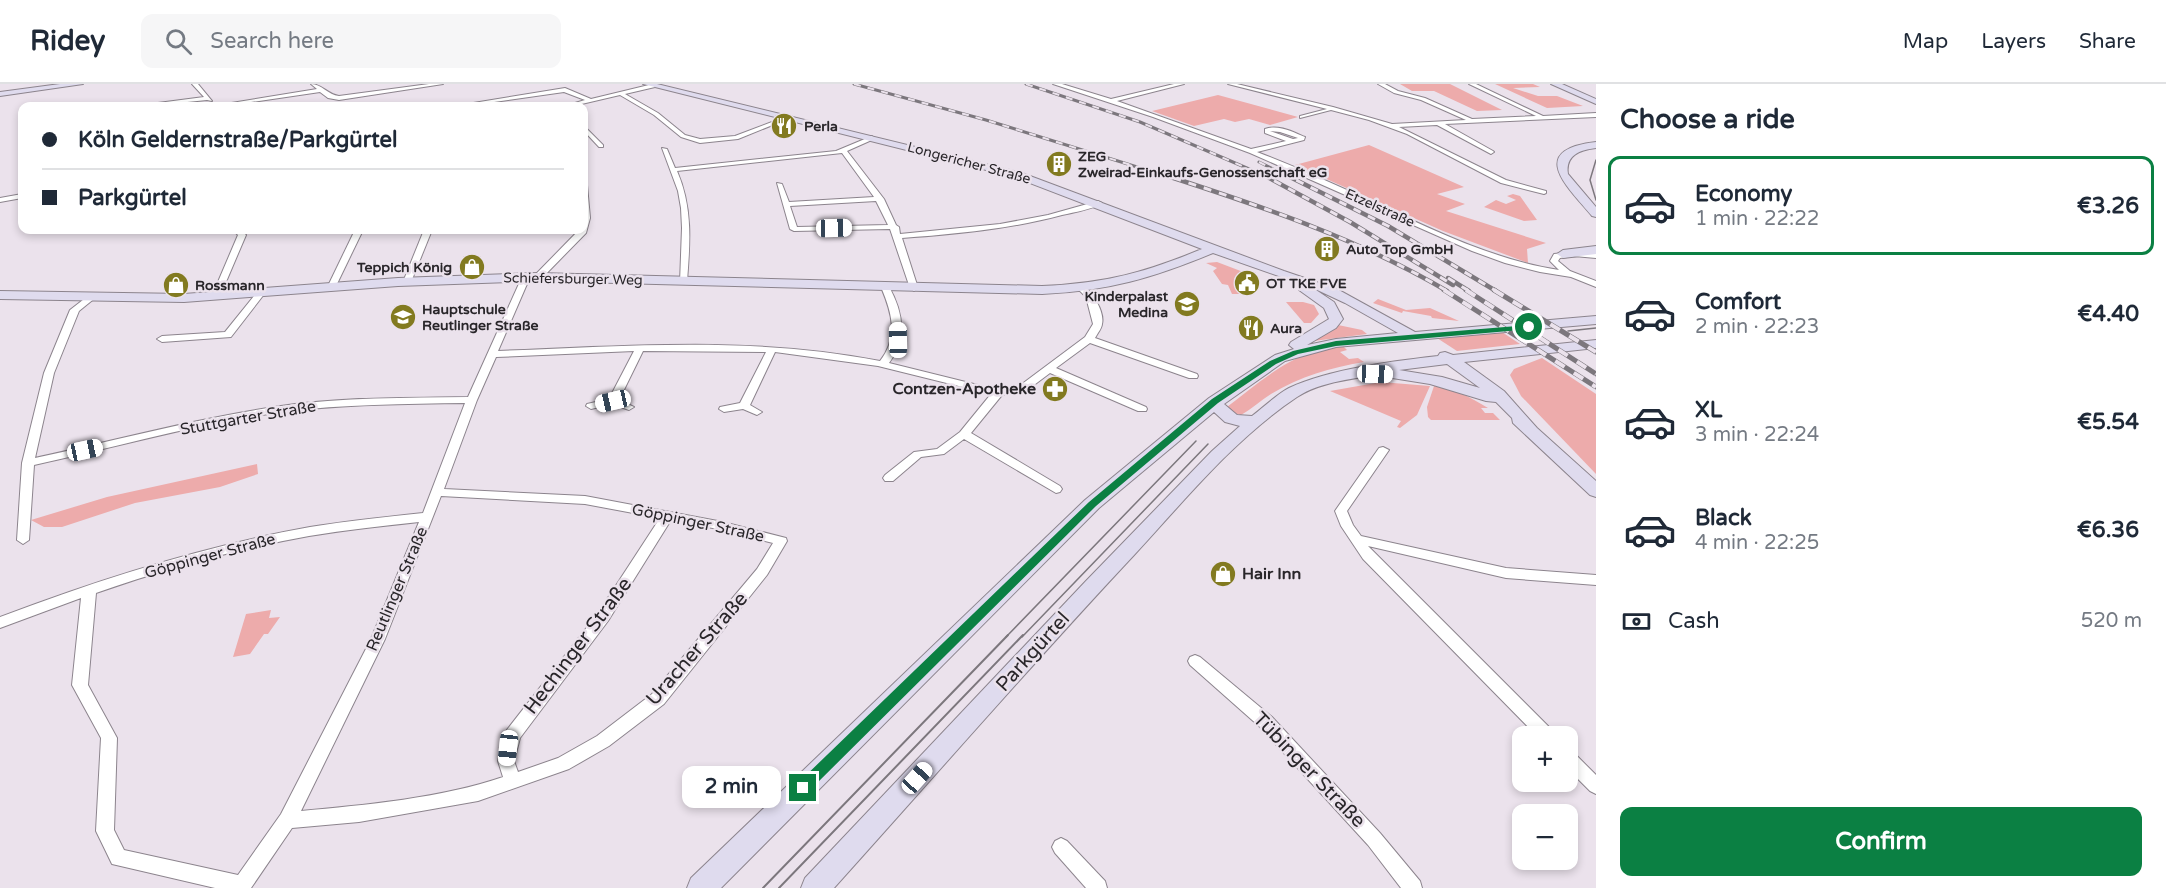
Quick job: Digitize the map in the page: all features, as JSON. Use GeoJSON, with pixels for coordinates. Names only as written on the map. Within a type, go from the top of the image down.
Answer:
{"type":"FeatureCollection","features":[{"type":"Feature","properties":{"kind":"street"},"geometry":{"type":"LineString","coordinates":[[0,94],[79,84]]}},
{"type":"Feature","properties":{"kind":"street"},"geometry":{"type":"LineString","coordinates":[[195,84],[212,102]]}},
{"type":"Feature","properties":{"kind":"street"},"geometry":{"type":"LineString","coordinates":[[314,84],[330,98],[404,86],[440,84]]}},
{"type":"Feature","properties":{"kind":"street","name":"Etzelstraße"},"geometry":{"type":"LineString","coordinates":[[1056,84],[1112,100],[1251,151],[1483,252],[1538,270],[1572,275],[1596,284]]}},
{"type":"Feature","properties":{"kind":"street"},"geometry":{"type":"LineString","coordinates":[[1112,100],[1180,84]]}},
{"type":"Feature","properties":{"kind":"street"},"geometry":{"type":"LineString","coordinates":[[1231,84],[1389,125],[1431,143],[1506,183],[1530,191],[1544,192]]}},
{"type":"Feature","properties":{"kind":"street"},"geometry":{"type":"LineString","coordinates":[[1381,84],[1396,92],[1423,99],[1473,121]]}},
{"type":"Feature","properties":{"kind":"street"},"geometry":{"type":"LineString","coordinates":[[1472,84],[1544,117]]}},
{"type":"Feature","properties":{"kind":"street"},"geometry":{"type":"LineString","coordinates":[[1555,84],[1596,102]]}},
{"type":"Feature","properties":{"kind":"street"},"geometry":{"type":"LineString","coordinates":[[587,102],[650,85]]}},
{"type":"Feature","properties":{"kind":"street","name":"Longericher Straße"},"geometry":{"type":"LineString","coordinates":[[650,85],[1008,172],[1281,274],[1301,279],[1364,307],[1407,337]]}},
{"type":"Feature","properties":{"kind":"street"},"geometry":{"type":"LineString","coordinates":[[1147,87],[1156,90]]}},
{"type":"Feature","properties":{"kind":"street"},"geometry":{"type":"LineString","coordinates":[[242,102],[320,90]]}},
{"type":"Feature","properties":{"kind":"street"},"geometry":{"type":"LineString","coordinates":[[496,102],[565,90],[592,101]]}},
{"type":"Feature","properties":{"kind":"street"},"geometry":{"type":"LineString","coordinates":[[621,94],[656,114],[683,136],[700,141],[736,138],[787,118]]}},
{"type":"Feature","properties":{"kind":"street"},"geometry":{"type":"LineString","coordinates":[[173,102],[208,98]]}},
{"type":"Feature","properties":{"kind":"street"},"geometry":{"type":"LineString","coordinates":[[1302,117],[1329,109]]}},
{"type":"Feature","properties":{"kind":"street"},"geometry":{"type":"LineString","coordinates":[[1389,125],[1596,115]]}},
{"type":"Feature","properties":{"kind":"street"},"geometry":{"type":"LineString","coordinates":[[1437,123],[1460,133],[1491,153]]}},
{"type":"Feature","properties":{"kind":"street"},"geometry":{"type":"LineString","coordinates":[[1251,151],[1292,141],[1303,138],[1276,129],[1265,131],[1292,141]]}},
{"type":"Feature","properties":{"kind":"street"},"geometry":{"type":"LineString","coordinates":[[588,132],[601,146]]}},
{"type":"Feature","properties":{"kind":"street"},"geometry":{"type":"LineString","coordinates":[[672,170],[844,151],[872,138]]}},
{"type":"Feature","properties":{"kind":"street"},"geometry":{"type":"LineString","coordinates":[[1596,144],[1578,148],[1566,156],[1562,165],[1564,176],[1596,214]]}},
{"type":"Feature","properties":{"kind":"street"},"geometry":{"type":"LineString","coordinates":[[1578,148],[1596,149]]}},
{"type":"Feature","properties":{"kind":"street"},"geometry":{"type":"LineString","coordinates":[[664,149],[679,186],[686,214],[687,240],[683,280]]}},
{"type":"Feature","properties":{"kind":"street"},"geometry":{"type":"LineString","coordinates":[[844,151],[868,179],[895,227],[914,288]]}},
{"type":"Feature","properties":{"kind":"street"},"geometry":{"type":"LineString","coordinates":[[779,184],[797,239]]}},
{"type":"Feature","properties":{"kind":"street"},"geometry":{"type":"LineString","coordinates":[[0,200],[18,197]]}},
{"type":"Feature","properties":{"kind":"street"},"geometry":{"type":"LineString","coordinates":[[786,204],[880,199]]}},
{"type":"Feature","properties":{"kind":"street"},"geometry":{"type":"LineString","coordinates":[[899,237],[985,230],[1043,219],[1098,204]]}},
{"type":"Feature","properties":{"kind":"street"},"geometry":{"type":"LineString","coordinates":[[794,229],[895,227]]}},
{"type":"Feature","properties":{"kind":"street"},"geometry":{"type":"LineString","coordinates":[[216,296],[241,234]]}},
{"type":"Feature","properties":{"kind":"street"},"geometry":{"type":"LineString","coordinates":[[331,288],[357,234]]}},
{"type":"Feature","properties":{"kind":"street"},"geometry":{"type":"LineString","coordinates":[[407,282],[426,234]]}},
{"type":"Feature","properties":{"kind":"street"},"geometry":{"type":"LineString","coordinates":[[532,277],[580,234]]}},
{"type":"Feature","properties":{"kind":"street","name":"Schiefersburger Weg"},"geometry":{"type":"LineString","coordinates":[[0,295],[91,298],[216,296],[407,282],[532,277],[1015,291],[1081,288],[1125,281],[1151,274],[1215,248]]}},
{"type":"Feature","properties":{"kind":"street"},"geometry":{"type":"LineString","coordinates":[[1572,275],[1555,262],[1557,256],[1596,250]]}},
{"type":"Feature","properties":{"kind":"street"},"geometry":{"type":"LineString","coordinates":[[1563,254],[1596,256]]}},
{"type":"Feature","properties":{"kind":"street","name":"Longericher Straße"},"geometry":{"type":"LineString","coordinates":[[1281,274],[1407,337]]}},
{"type":"Feature","properties":{"kind":"street","name":"Reutlinger Straße"},"geometry":{"type":"LineString","coordinates":[[242,886],[287,820],[378,639],[406,573],[472,400],[532,277]]}},
{"type":"Feature","properties":{"kind":"street"},"geometry":{"type":"LineString","coordinates":[[701,888],[1092,504],[1215,401],[1300,343],[1331,325],[1336,319],[1335,312],[1294,282]]}},
{"type":"Feature","properties":{"kind":"street"},"geometry":{"type":"LineString","coordinates":[[883,364],[895,351],[898,340],[898,326],[885,287]]}},
{"type":"Feature","properties":{"kind":"street"},"geometry":{"type":"LineString","coordinates":[[494,354],[640,348],[772,349],[883,364],[998,393],[1026,386],[1089,339],[1098,324],[1097,316],[1090,296],[1081,288]]}},
{"type":"Feature","properties":{"kind":"street"},"geometry":{"type":"LineString","coordinates":[[162,339],[228,335],[261,293]]}},
{"type":"Feature","properties":{"kind":"street"},"geometry":{"type":"LineString","coordinates":[[23,540],[28,463],[49,373],[75,310],[91,298]]}},
{"type":"Feature","properties":{"kind":"street"},"geometry":{"type":"LineString","coordinates":[[1364,307],[1411,322],[1468,332]]}},
{"type":"Feature","properties":{"kind":"street"},"geometry":{"type":"LineString","coordinates":[[1280,358],[1323,345],[1596,320]]}},
{"type":"Feature","properties":{"kind":"street"},"geometry":{"type":"LineString","coordinates":[[1407,337],[1503,399],[1529,428]]}},
{"type":"Feature","properties":{"kind":"street"},"geometry":{"type":"LineString","coordinates":[[1089,339],[1193,376]]}},
{"type":"Feature","properties":{"kind":"street","name":"Parkgürtel"},"geometry":{"type":"LineString","coordinates":[[815,888],[1092,587],[1218,455],[1293,392],[1325,380],[1356,373],[1444,360],[1596,344]]}},
{"type":"Feature","properties":{"kind":"street"},"geometry":{"type":"LineString","coordinates":[[613,401],[640,348]]}},
{"type":"Feature","properties":{"kind":"street"},"geometry":{"type":"LineString","coordinates":[[744,406],[772,349]]}},
{"type":"Feature","properties":{"kind":"street"},"geometry":{"type":"LineString","coordinates":[[1444,360],[1529,428],[1596,491]]}},
{"type":"Feature","properties":{"kind":"street"},"geometry":{"type":"LineString","coordinates":[[1050,369],[1142,409]]}},
{"type":"Feature","properties":{"kind":"street"},"geometry":{"type":"LineString","coordinates":[[1356,373],[1413,375],[1460,386],[1492,398]]}},
{"type":"Feature","properties":{"kind":"street"},"geometry":{"type":"LineString","coordinates":[[890,478],[918,454],[940,452],[964,434],[998,393]]}},
{"type":"Feature","properties":{"kind":"street","name":"Stuttgarter Straße"},"geometry":{"type":"LineString","coordinates":[[28,463],[204,423],[284,409],[374,401],[472,400]]}},
{"type":"Feature","properties":{"kind":"street"},"geometry":{"type":"LineString","coordinates":[[591,406],[613,401],[629,407]]}},
{"type":"Feature","properties":{"kind":"street"},"geometry":{"type":"LineString","coordinates":[[1215,401],[1224,416],[1232,421],[1255,422]]}},
{"type":"Feature","properties":{"kind":"street"},"geometry":{"type":"LineString","coordinates":[[724,409],[744,406],[758,412]]}},
{"type":"Feature","properties":{"kind":"street"},"geometry":{"type":"LineString","coordinates":[[964,434],[1056,489]]}},
{"type":"Feature","properties":{"kind":"street"},"geometry":{"type":"LineString","coordinates":[[1383,450],[1341,511],[1355,539],[1368,556],[1537,726]]}},
{"type":"Feature","properties":{"kind":"street","name":"Göppinger Straße"},"geometry":{"type":"LineString","coordinates":[[436,492],[585,500],[723,526],[781,541]]}},
{"type":"Feature","properties":{"kind":"street","name":"Hechinger Straße"},"geometry":{"type":"LineString","coordinates":[[513,782],[506,761],[512,736],[603,617],[668,515]]}},
{"type":"Feature","properties":{"kind":"street","name":"Göppinger Straße"},"geometry":{"type":"LineString","coordinates":[[0,623],[89,590],[206,555],[293,535],[427,517]]}},
{"type":"Feature","properties":{"kind":"street"},"geometry":{"type":"LineString","coordinates":[[1355,539],[1506,573],[1596,580]]}},
{"type":"Feature","properties":{"kind":"street","name":"Uracher Straße"},"geometry":{"type":"LineString","coordinates":[[287,820],[358,814],[478,793],[562,764],[603,741],[658,699],[741,600],[781,541]]}},
{"type":"Feature","properties":{"kind":"street"},"geometry":{"type":"LineString","coordinates":[[89,590],[80,685],[109,738],[105,831],[118,858],[242,886]]}},
{"type":"Feature","properties":{"kind":"street","name":"Tübinger Straße"},"geometry":{"type":"LineString","coordinates":[[1195,661],[1266,722],[1374,838],[1413,888]]}},
{"type":"Feature","properties":{"kind":"street"},"geometry":{"type":"LineString","coordinates":[[1578,768],[1596,786]]}},
{"type":"Feature","properties":{"kind":"street"},"geometry":{"type":"LineString","coordinates":[[1061,847],[1098,888]]}},
{"type":"Feature","properties":{"kind":"shaded area"},"geometry":{"type":"Polygon","coordinates":[[[1400,84],[1450,84],[1502,110],[1477,111],[1434,91],[1412,91],[1400,84]]]}},
{"type":"Feature","properties":{"kind":"shaded area"},"geometry":{"type":"Polygon","coordinates":[[[1495,84],[1533,84],[1540,87],[1513,88],[1538,96],[1557,96],[1583,106],[1547,108],[1495,84]]]}},
{"type":"Feature","properties":{"kind":"shaded area"},"geometry":{"type":"Polygon","coordinates":[[[1218,95],[1298,117],[1270,125],[1249,119],[1235,122],[1224,119],[1194,126],[1152,111],[1218,95]]]}},
{"type":"Feature","properties":{"kind":"shaded area"},"geometry":{"type":"Polygon","coordinates":[[[1369,145],[1464,187],[1437,194],[1465,204],[1446,211],[1546,243],[1527,249],[1528,263],[1443,231],[1295,165],[1369,145]]]}},
{"type":"Feature","properties":{"kind":"shaded area"},"geometry":{"type":"Polygon","coordinates":[[[1513,194],[1520,196],[1537,220],[1524,221],[1484,207],[1496,200],[1506,204],[1516,200],[1507,196],[1513,194]]]}},
{"type":"Feature","properties":{"kind":"shaded area"},"geometry":{"type":"Polygon","coordinates":[[[1217,262],[1259,278],[1234,278],[1246,294],[1232,294],[1228,285],[1222,284],[1213,271],[1217,268],[1206,263],[1217,262]]]}},
{"type":"Feature","properties":{"kind":"shaded area"},"geometry":{"type":"Polygon","coordinates":[[[1378,299],[1406,310],[1430,308],[1459,321],[1403,311],[1402,313],[1373,303],[1378,299]]]}},
{"type":"Feature","properties":{"kind":"shaded area"},"geometry":{"type":"Polygon","coordinates":[[[1286,302],[1303,302],[1314,305],[1319,314],[1311,323],[1304,323],[1286,302]]]}},
{"type":"Feature","properties":{"kind":"shaded area"},"geometry":{"type":"Polygon","coordinates":[[[1338,325],[1362,330],[1367,334],[1314,341],[1338,325]]]}},
{"type":"Feature","properties":{"kind":"shaded area"},"geometry":{"type":"Polygon","coordinates":[[[1502,332],[1520,344],[1457,351],[1437,338],[1502,332]]]}},
{"type":"Feature","properties":{"kind":"shaded area"},"geometry":{"type":"Polygon","coordinates":[[[1343,346],[1347,350],[1340,352],[1349,359],[1358,358],[1364,362],[1328,370],[1293,382],[1241,415],[1227,411],[1227,407],[1288,363],[1310,353],[1343,346]]]}},
{"type":"Feature","properties":{"kind":"shaded area"},"geometry":{"type":"Polygon","coordinates":[[[1542,358],[1596,394],[1596,474],[1521,396],[1510,375],[1514,369],[1542,358]]]}},
{"type":"Feature","properties":{"kind":"shaded area"},"geometry":{"type":"Polygon","coordinates":[[[1381,382],[1430,386],[1417,415],[1400,428],[1397,427],[1401,421],[1330,391],[1381,382]]]}},
{"type":"Feature","properties":{"kind":"shaded area"},"geometry":{"type":"Polygon","coordinates":[[[1434,386],[1448,388],[1468,397],[1488,408],[1481,408],[1485,413],[1493,413],[1500,420],[1431,420],[1428,417],[1427,407],[1434,386]]]}},
{"type":"Feature","properties":{"kind":"shaded area"},"geometry":{"type":"Polygon","coordinates":[[[257,464],[258,474],[220,487],[135,503],[62,527],[44,527],[31,520],[107,497],[257,464]]]}},
{"type":"Feature","properties":{"kind":"shaded area"},"geometry":{"type":"Polygon","coordinates":[[[271,610],[269,618],[280,617],[268,634],[264,634],[250,654],[233,657],[246,614],[271,610]]]}},
{"type":"Feature","properties":{"kind":"tram line"},"geometry":{"type":"LineString","coordinates":[[1596,160],[1590,180],[1596,200]]}},
{"type":"Feature","properties":{"kind":"tram line"},"geometry":{"type":"LineString","coordinates":[[1568,331],[1596,328]]}},
{"type":"Feature","properties":{"kind":"tram line"},"geometry":{"type":"LineString","coordinates":[[1006,637],[1196,441]]}},
{"type":"Feature","properties":{"kind":"tram line"},"geometry":{"type":"LineString","coordinates":[[1022,637],[1208,444]]}},
{"type":"Feature","properties":{"kind":"tram line"},"geometry":{"type":"LineString","coordinates":[[763,888],[1008,635]]}},
{"type":"Feature","properties":{"kind":"tram line"},"geometry":{"type":"LineString","coordinates":[[779,888],[1023,635]]}},
{"type":"Feature","properties":{"kind":"railway"},"geometry":{"type":"LineString","coordinates":[[854,84],[986,120],[1163,175]]}},
{"type":"Feature","properties":{"kind":"railway"},"geometry":{"type":"LineString","coordinates":[[1026,84],[1140,122],[1263,175]]}},
{"type":"Feature","properties":{"kind":"railway"},"geometry":{"type":"LineString","coordinates":[[1259,162],[1285,175]]}},
{"type":"Feature","properties":{"kind":"railway"},"geometry":{"type":"LineString","coordinates":[[1158,173],[1306,224],[1378,255],[1447,291]]}},
{"type":"Feature","properties":{"kind":"railway"},"geometry":{"type":"LineString","coordinates":[[1260,173],[1350,222],[1453,285]]}},
{"type":"Feature","properties":{"kind":"railway"},"geometry":{"type":"LineString","coordinates":[[1282,173],[1388,226],[1496,291]]}},
{"type":"Feature","properties":{"kind":"railway"},"geometry":{"type":"LineString","coordinates":[[1448,278],[1469,291]]}},
{"type":"Feature","properties":{"kind":"railway"},"geometry":{"type":"LineString","coordinates":[[1444,290],[1596,387]]}},
{"type":"Feature","properties":{"kind":"railway"},"geometry":{"type":"LineString","coordinates":[[1466,290],[1596,374]]}},
{"type":"Feature","properties":{"kind":"railway"},"geometry":{"type":"LineString","coordinates":[[1494,290],[1596,352]]}},
{"type":"Feature","properties":{"kind":"place","name":"Perla"},"geometry":{"type":"Point","coordinates":[784,126]}},
{"type":"Feature","properties":{"kind":"place","name":"ZEG Zweirad-Einkaufs-Genossenschaft eG"},"geometry":{"type":"Point","coordinates":[1059,164]}},
{"type":"Feature","properties":{"kind":"place","name":"Auto Top GmbH"},"geometry":{"type":"Point","coordinates":[1327,249]}},
{"type":"Feature","properties":{"kind":"place","name":"Teppich König"},"geometry":{"type":"Point","coordinates":[472,267]}},
{"type":"Feature","properties":{"kind":"place","name":"OT TKE FVE"},"geometry":{"type":"Point","coordinates":[1247,283]}},
{"type":"Feature","properties":{"kind":"place","name":"Rossmann"},"geometry":{"type":"Point","coordinates":[176,285]}},
{"type":"Feature","properties":{"kind":"place","name":"Kinderpalast Medina"},"geometry":{"type":"Point","coordinates":[1187,304]}},
{"type":"Feature","properties":{"kind":"place","name":"Hauptschule Reutlinger Straße"},"geometry":{"type":"Point","coordinates":[403,317]}},
{"type":"Feature","properties":{"kind":"place","name":"Aura"},"geometry":{"type":"Point","coordinates":[1251,328]}},
{"type":"Feature","properties":{"kind":"place","name":"Contzen-Apotheke"},"geometry":{"type":"Point","coordinates":[1055,389]}},
{"type":"Feature","properties":{"kind":"place","name":"Hair Inn"},"geometry":{"type":"Point","coordinates":[1223,574]}},
{"type":"Feature","properties":{"kind":"route"},"geometry":{"type":"LineString","coordinates":[[803,788],[1092,504],[1200,416],[1215,401],[1280,358],[1311,348],[1336,344],[1529,327]]}}]}
